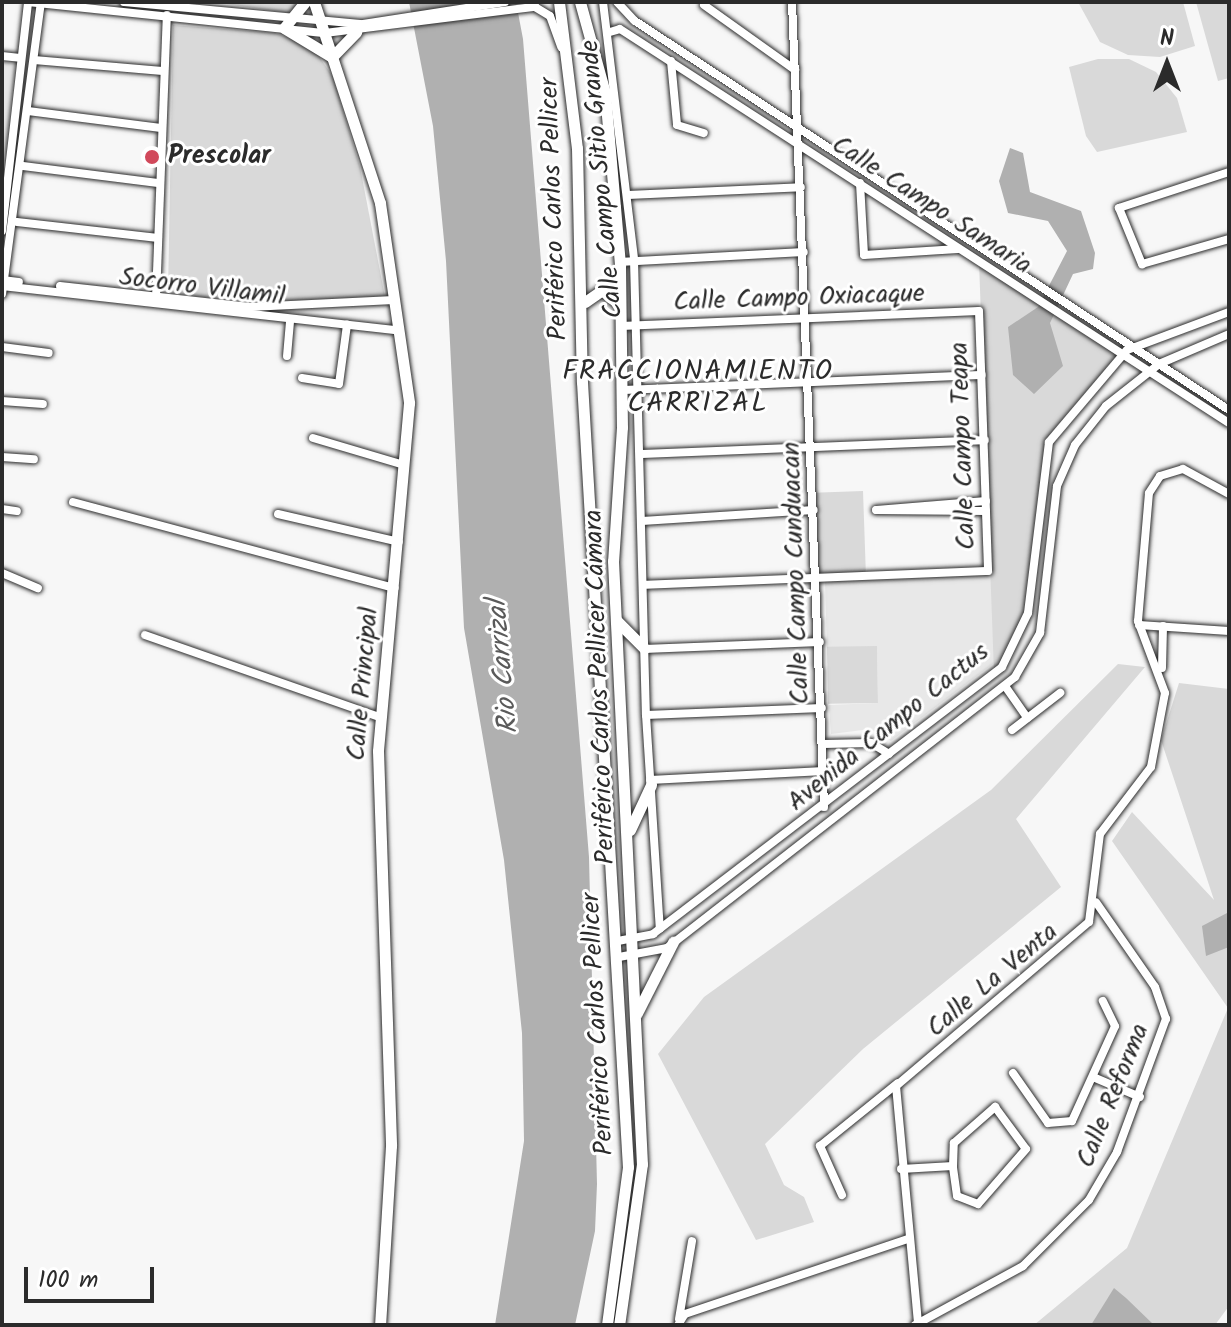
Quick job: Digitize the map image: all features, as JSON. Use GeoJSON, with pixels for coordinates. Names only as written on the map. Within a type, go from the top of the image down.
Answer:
{"type":"FeatureCollection","features":[{"type":"Feature","properties":{"kind":"main road"},"geometry":{"type":"LineString","coordinates":[[305,2],[284,24],[332,57],[360,29]]}},
{"type":"Feature","properties":{"kind":"main road","name":"Calle Principal"},"geometry":{"type":"LineString","coordinates":[[314,2],[380,203],[409,403],[382,718],[391,1146],[380,1325]]}},
{"type":"Feature","properties":{"kind":"main road","name":"Periférico Carlos Pellicer"},"geometry":{"type":"LineString","coordinates":[[559,2],[572,83],[584,274],[582,382],[619,957],[628,1190],[607,1325]]}},
{"type":"Feature","properties":{"kind":"main road","name":"Periférico Carlos Pellicer Cámara"},"geometry":{"type":"LineString","coordinates":[[580,2],[605,93],[621,326],[616,620],[628,834],[641,1188],[619,1325]]}},
{"type":"Feature","properties":{"kind":"main road"},"geometry":{"type":"LineString","coordinates":[[584,274],[593,284],[607,283],[619,264]]}},
{"type":"Feature","properties":{"kind":"main road"},"geometry":{"type":"LineString","coordinates":[[585,305],[602,290],[620,306]]}},
{"type":"Feature","properties":{"kind":"main road"},"geometry":{"type":"LineString","coordinates":[[616,620],[644,648]]}},
{"type":"Feature","properties":{"kind":"main road"},"geometry":{"type":"LineString","coordinates":[[628,834],[650,783]]}},
{"type":"Feature","properties":{"kind":"main road"},"geometry":{"type":"LineString","coordinates":[[634,1022],[673,942]]}},
{"type":"Feature","properties":{"kind":"street"},"geometry":{"type":"LineString","coordinates":[[2,231],[28,2],[154,7],[167,15],[284,24]]}},
{"type":"Feature","properties":{"kind":"street"},"geometry":{"type":"LineString","coordinates":[[124,2],[324,29],[360,29],[530,7],[550,16],[572,83]]}},
{"type":"Feature","properties":{"kind":"street"},"geometry":{"type":"LineString","coordinates":[[360,29],[505,2]]}},
{"type":"Feature","properties":{"kind":"street","name":"Calle Campo Sitio Grande"},"geometry":{"type":"LineString","coordinates":[[603,2],[610,32],[634,260],[646,715],[660,929]]}},
{"type":"Feature","properties":{"kind":"street","name":"Calle Campo Samaria"},"geometry":{"type":"LineString","coordinates":[[617,2],[635,21],[1229,410]]}},
{"type":"Feature","properties":{"kind":"street","name":"Calle Campo Cunduacan"},"geometry":{"type":"LineString","coordinates":[[792,2],[818,576],[824,807]]}},
{"type":"Feature","properties":{"kind":"street"},"geometry":{"type":"LineString","coordinates":[[5,285],[17,222],[41,3]]}},
{"type":"Feature","properties":{"kind":"street"},"geometry":{"type":"LineString","coordinates":[[704,5],[795,70]]}},
{"type":"Feature","properties":{"kind":"street"},"geometry":{"type":"LineString","coordinates":[[156,300],[158,183],[167,15]]}},
{"type":"Feature","properties":{"kind":"street","name":"Calle Campo Samaria"},"geometry":{"type":"LineString","coordinates":[[610,32],[620,29],[671,61],[1229,423]]}},
{"type":"Feature","properties":{"kind":"street"},"geometry":{"type":"LineString","coordinates":[[2,56],[20,58]]}},
{"type":"Feature","properties":{"kind":"street"},"geometry":{"type":"LineString","coordinates":[[34,60],[163,71]]}},
{"type":"Feature","properties":{"kind":"street"},"geometry":{"type":"LineString","coordinates":[[671,61],[677,125],[704,133]]}},
{"type":"Feature","properties":{"kind":"street"},"geometry":{"type":"LineString","coordinates":[[28,111],[161,128]]}},
{"type":"Feature","properties":{"kind":"street"},"geometry":{"type":"LineString","coordinates":[[23,166],[158,183]]}},
{"type":"Feature","properties":{"kind":"street"},"geometry":{"type":"LineString","coordinates":[[1229,172],[1120,207],[1135,260],[1150,263],[1229,239]]}},
{"type":"Feature","properties":{"kind":"street"},"geometry":{"type":"LineString","coordinates":[[860,183],[864,255],[960,249]]}},
{"type":"Feature","properties":{"kind":"street"},"geometry":{"type":"LineString","coordinates":[[628,195],[801,187]]}},
{"type":"Feature","properties":{"kind":"street"},"geometry":{"type":"LineString","coordinates":[[17,222],[158,238]]}},
{"type":"Feature","properties":{"kind":"street"},"geometry":{"type":"LineString","coordinates":[[619,264],[634,260],[804,252]]}},
{"type":"Feature","properties":{"kind":"street","name":"Socorro Villamil"},"geometry":{"type":"LineString","coordinates":[[5,285],[250,307],[394,300]]}},
{"type":"Feature","properties":{"kind":"street","name":"Socorro Villamil"},"geometry":{"type":"LineString","coordinates":[[156,300],[397,330]]}},
{"type":"Feature","properties":{"kind":"street","name":"Calle Campo Oxiacaque"},"geometry":{"type":"LineString","coordinates":[[621,326],[979,311]]}},
{"type":"Feature","properties":{"kind":"street","name":"Calle Campo Teapa"},"geometry":{"type":"LineString","coordinates":[[644,585],[988,571],[979,311]]}},
{"type":"Feature","properties":{"kind":"street","name":"Avenida Campo Cactus"},"geometry":{"type":"LineString","coordinates":[[618,941],[632,940],[660,929],[824,807],[1013,652],[1030,602],[1047,447],[1122,354],[1133,347],[1229,312]]}},
{"type":"Feature","properties":{"kind":"street"},"geometry":{"type":"LineString","coordinates":[[287,356],[290,319]]}},
{"type":"Feature","properties":{"kind":"street"},"geometry":{"type":"LineString","coordinates":[[302,378],[339,384],[347,325]]}},
{"type":"Feature","properties":{"kind":"street"},"geometry":{"type":"LineString","coordinates":[[619,957],[633,956],[673,942],[1005,686],[1040,633],[1063,467],[1099,412],[1149,371],[1229,334]]}},
{"type":"Feature","properties":{"kind":"street"},"geometry":{"type":"LineString","coordinates":[[2,347],[49,353]]}},
{"type":"Feature","properties":{"kind":"street"},"geometry":{"type":"LineString","coordinates":[[622,390],[982,375]]}},
{"type":"Feature","properties":{"kind":"street"},"geometry":{"type":"LineString","coordinates":[[2,401],[43,404]]}},
{"type":"Feature","properties":{"kind":"street"},"geometry":{"type":"LineString","coordinates":[[313,438],[404,465]]}},
{"type":"Feature","properties":{"kind":"street"},"geometry":{"type":"LineString","coordinates":[[640,454],[985,440]]}},
{"type":"Feature","properties":{"kind":"street"},"geometry":{"type":"LineString","coordinates":[[2,457],[34,459]]}},
{"type":"Feature","properties":{"kind":"street"},"geometry":{"type":"LineString","coordinates":[[1161,673],[1139,625],[1145,509],[1154,483],[1183,469],[1229,494]]}},
{"type":"Feature","properties":{"kind":"street"},"geometry":{"type":"LineString","coordinates":[[73,502],[395,588]]}},
{"type":"Feature","properties":{"kind":"street"},"geometry":{"type":"LineString","coordinates":[[986,506],[876,510],[986,506]]}},
{"type":"Feature","properties":{"kind":"street"},"geometry":{"type":"LineString","coordinates":[[2,509],[17,511]]}},
{"type":"Feature","properties":{"kind":"street"},"geometry":{"type":"LineString","coordinates":[[642,521],[814,510]]}},
{"type":"Feature","properties":{"kind":"street"},"geometry":{"type":"LineString","coordinates":[[278,514],[399,542]]}},
{"type":"Feature","properties":{"kind":"street"},"geometry":{"type":"LineString","coordinates":[[2,573],[38,588]]}},
{"type":"Feature","properties":{"kind":"street"},"geometry":{"type":"LineString","coordinates":[[1139,625],[1229,631]]}},
{"type":"Feature","properties":{"kind":"street"},"geometry":{"type":"LineString","coordinates":[[1096,902],[1100,834],[1154,758],[1163,626]]}},
{"type":"Feature","properties":{"kind":"street"},"geometry":{"type":"LineString","coordinates":[[145,635],[382,718]]}},
{"type":"Feature","properties":{"kind":"street"},"geometry":{"type":"LineString","coordinates":[[644,648],[820,642]]}},
{"type":"Feature","properties":{"kind":"street"},"geometry":{"type":"LineString","coordinates":[[1005,686],[1027,718]]}},
{"type":"Feature","properties":{"kind":"street"},"geometry":{"type":"LineString","coordinates":[[1012,730],[1060,693]]}},
{"type":"Feature","properties":{"kind":"street"},"geometry":{"type":"LineString","coordinates":[[646,715],[822,708]]}},
{"type":"Feature","properties":{"kind":"street"},"geometry":{"type":"LineString","coordinates":[[823,744],[871,743],[889,754]]}},
{"type":"Feature","properties":{"kind":"street"},"geometry":{"type":"LineString","coordinates":[[650,783],[824,771]]}},
{"type":"Feature","properties":{"kind":"street","name":"Calle La Venta"},"geometry":{"type":"LineString","coordinates":[[842,1195],[820,1146],[1065,949],[1096,902]]}},
{"type":"Feature","properties":{"kind":"street","name":"Calle Reforma"},"geometry":{"type":"LineString","coordinates":[[916,1324],[1017,1271],[1084,1206],[1111,1166],[1164,1039],[1166,1013],[1096,902]]}},
{"type":"Feature","properties":{"kind":"street"},"geometry":{"type":"LineString","coordinates":[[1013,1073],[1051,1124],[1072,1121],[1115,1026],[1103,1001]]}},
{"type":"Feature","properties":{"kind":"street"},"geometry":{"type":"LineString","coordinates":[[1093,1077],[1140,1097]]}},
{"type":"Feature","properties":{"kind":"street"},"geometry":{"type":"LineString","coordinates":[[899,1082],[901,1169],[916,1324]]}},
{"type":"Feature","properties":{"kind":"street"},"geometry":{"type":"LineString","coordinates":[[995,1107],[1026,1149],[978,1204],[957,1196],[953,1166],[954,1143],[995,1107]]}},
{"type":"Feature","properties":{"kind":"street"},"geometry":{"type":"LineString","coordinates":[[901,1169],[953,1166]]}},
{"type":"Feature","properties":{"kind":"street"},"geometry":{"type":"LineString","coordinates":[[678,1324],[685,1314],[908,1239]]}},
{"type":"Feature","properties":{"kind":"street"},"geometry":{"type":"LineString","coordinates":[[678,1324],[692,1241]]}},
{"type":"Feature","properties":{"kind":"shaded area"},"geometry":{"type":"Polygon","coordinates":[[[213,2],[300,2],[288,13],[213,2]]]}},
{"type":"Feature","properties":{"kind":"shaded area"},"geometry":{"type":"Polygon","coordinates":[[[1078,2],[1183,2],[1195,46],[1160,57],[1128,55],[1100,42],[1078,2]]]}},
{"type":"Feature","properties":{"kind":"shaded area"},"geometry":{"type":"Polygon","coordinates":[[[1196,2],[1229,2],[1229,78],[1218,81],[1196,2]]]}},
{"type":"Feature","properties":{"kind":"shaded area"},"geometry":{"type":"Polygon","coordinates":[[[173,25],[275,33],[312,46],[333,77],[360,167],[385,297],[246,302],[168,293],[173,25]]]}},
{"type":"Feature","properties":{"kind":"shaded area"},"geometry":{"type":"Polygon","coordinates":[[[1098,59],[1129,59],[1156,72],[1177,98],[1187,132],[1097,152],[1086,136],[1069,67],[1098,59]]]}},
{"type":"Feature","properties":{"kind":"shaded area"},"geometry":{"type":"Polygon","coordinates":[[[2,62],[15,64],[2,186],[2,62]]]}},
{"type":"Feature","properties":{"kind":"shaded area"},"geometry":{"type":"Polygon","coordinates":[[[979,262],[1122,354],[1052,438],[1028,613],[994,673],[979,262]]]}},
{"type":"Feature","properties":{"kind":"shaded area"},"geometry":{"type":"Polygon","coordinates":[[[863,491],[866,575],[817,577],[814,493],[863,491]]]}},
{"type":"Feature","properties":{"kind":"shaded area"},"geometry":{"type":"Polygon","coordinates":[[[991,575],[998,660],[891,741],[871,729],[831,734],[829,705],[878,703],[877,647],[827,648],[825,581],[991,575]]]}},
{"type":"Feature","properties":{"kind":"shaded area"},"geometry":{"type":"Polygon","coordinates":[[[877,646],[878,703],[828,704],[827,647],[877,646]]]}},
{"type":"Feature","properties":{"kind":"shaded area"},"geometry":{"type":"Polygon","coordinates":[[[1118,664],[1145,667],[1016,819],[1061,887],[863,1049],[765,1144],[784,1185],[804,1197],[814,1222],[756,1240],[658,1054],[704,997],[991,790],[1118,664]]]}},
{"type":"Feature","properties":{"kind":"shaded area"},"geometry":{"type":"Polygon","coordinates":[[[1179,683],[1229,689],[1229,1306],[1215,1325],[1034,1325],[1127,1248],[1228,1008],[1112,841],[1132,812],[1214,900],[1161,740],[1179,683]]]}},
{"type":"Feature","properties":{"kind":"water","name":"Rio Carrizal"},"geometry":{"type":"Polygon","coordinates":[[[409,2],[516,2],[523,39],[589,857],[597,1184],[595,1231],[575,1325],[495,1325],[524,1141],[522,1033],[504,860],[464,628],[446,261],[433,126],[409,2]]]}},
{"type":"Feature","properties":{"kind":"water"},"geometry":{"type":"Polygon","coordinates":[[[1010,148],[1023,153],[1030,192],[1081,211],[1095,253],[1093,269],[1073,274],[1050,323],[1063,366],[1034,394],[1013,375],[1008,327],[1038,307],[1067,251],[1048,221],[1008,213],[999,181],[1010,148]]]}},
{"type":"Feature","properties":{"kind":"water"},"geometry":{"type":"Polygon","coordinates":[[[1229,912],[1229,947],[1206,956],[1202,926],[1229,912]]]}},
{"type":"Feature","properties":{"kind":"water"},"geometry":{"type":"Polygon","coordinates":[[[1114,1288],[1126,1298],[1154,1325],[1091,1325],[1114,1288]]]}},
{"type":"Feature","properties":{"kind":"place","name":"Prescolar"},"geometry":{"type":"Point","coordinates":[152,157]}},
{"type":"Feature","properties":{"kind":"district","name":"FRACCIONAMIENTO CARRIZAL"},"geometry":{"type":"Point","coordinates":[698,388]}}]}
